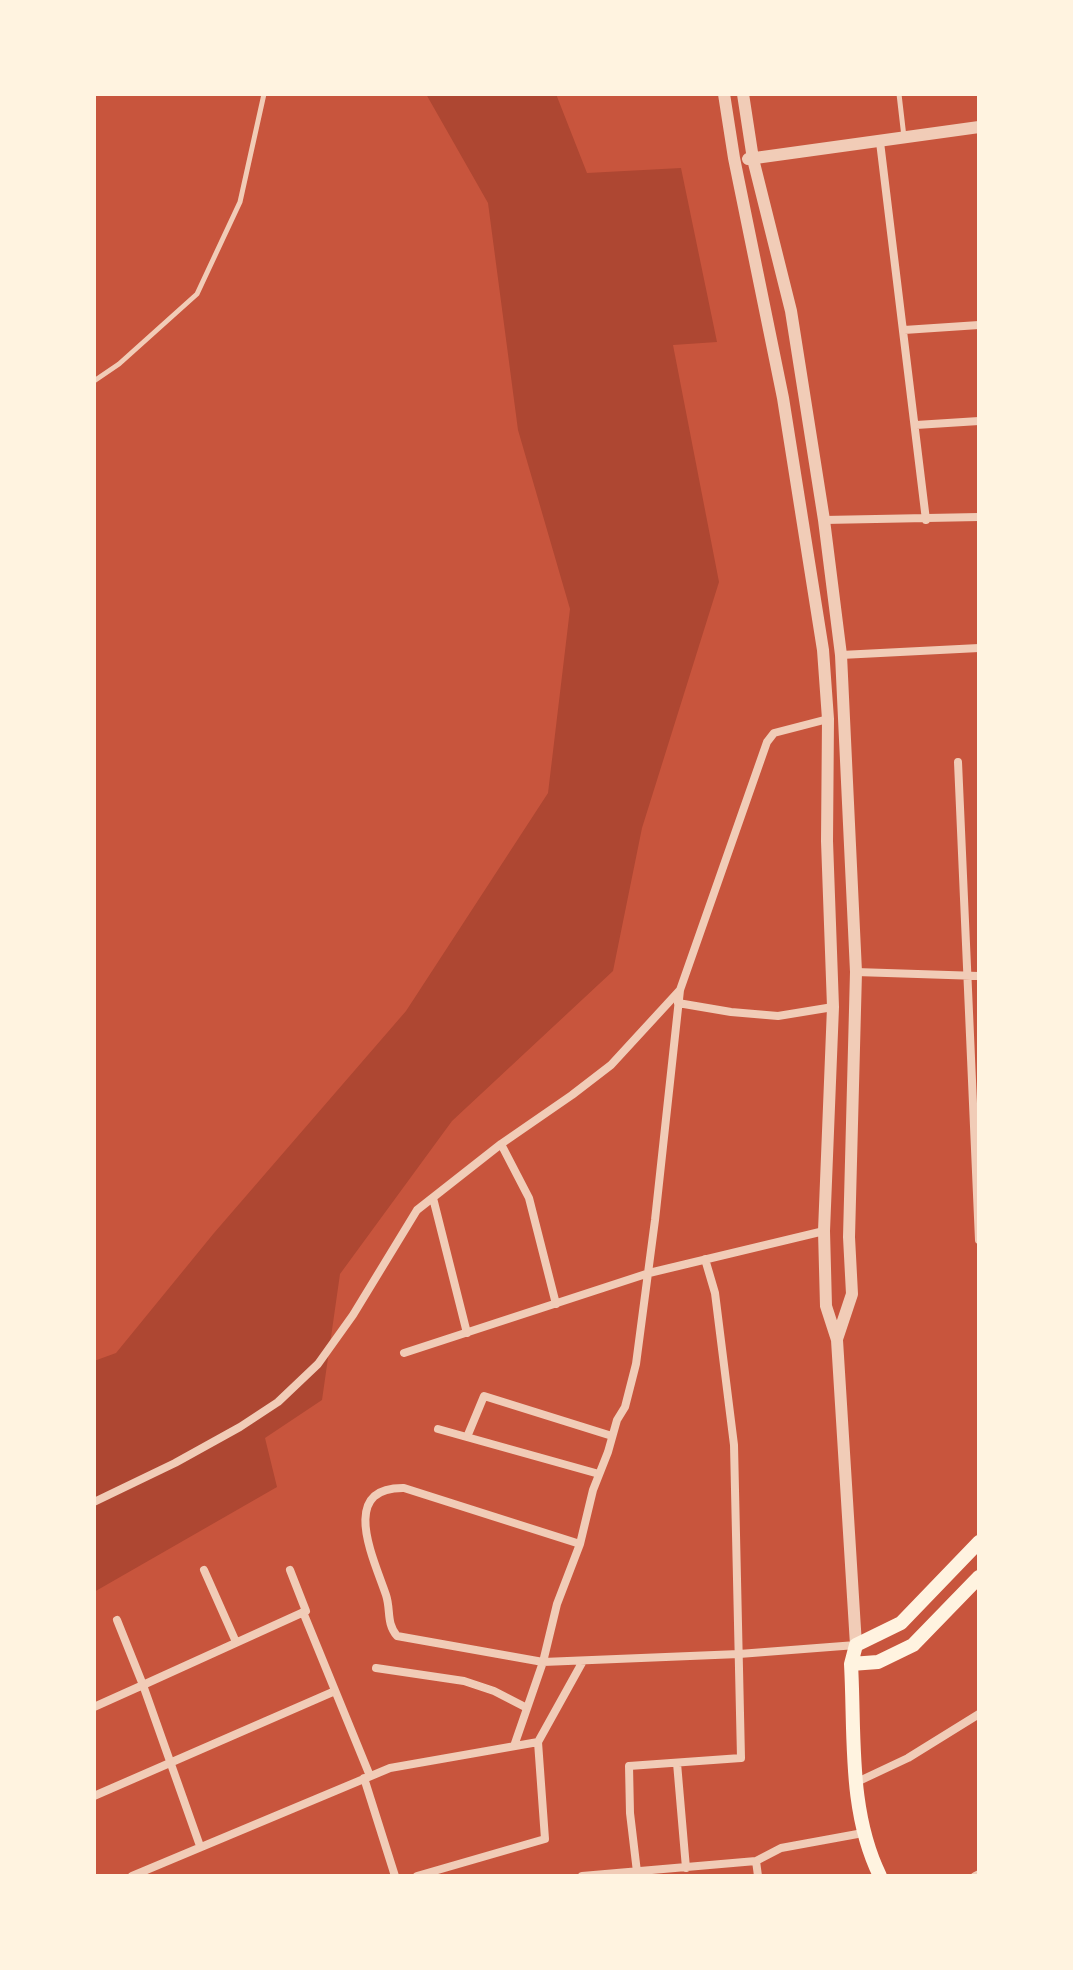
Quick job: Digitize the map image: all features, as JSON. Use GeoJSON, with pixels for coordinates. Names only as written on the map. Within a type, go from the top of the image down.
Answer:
{"type":"FeatureCollection","features":[{"type":"Feature","properties":{"kind":"main road"},"geometry":{"type":"LineString","coordinates":[[880,1876],[863,1833],[857,1782],[851,1664],[856,1645],[901,1623],[979,1542]]}},
{"type":"Feature","properties":{"kind":"main road"},"geometry":{"type":"LineString","coordinates":[[851,1664],[878,1662],[913,1645],[979,1577]]}},
{"type":"Feature","properties":{"kind":"street"},"geometry":{"type":"LineString","coordinates":[[580,1544],[404,1488],[388,1488],[372,1495],[365,1509],[373,1565],[387,1598],[390,1627],[397,1636],[543,1662],[739,1654],[856,1645],[837,1340],[826,1306],[824,1231],[833,1007],[827,841],[828,719],[823,650],[783,398],[724,94]]}},
{"type":"Feature","properties":{"kind":"street"},"geometry":{"type":"LineString","coordinates":[[743,94],[753,159],[791,311],[824,520],[841,655],[856,972],[849,1237],[852,1294],[837,1340]]}},
{"type":"Feature","properties":{"kind":"street"},"geometry":{"type":"LineString","coordinates":[[734,158],[753,159],[979,127]]}},
{"type":"Feature","properties":{"kind":"street"},"geometry":{"type":"LineString","coordinates":[[880,142],[926,520]]}},
{"type":"Feature","properties":{"kind":"street"},"geometry":{"type":"LineString","coordinates":[[904,330],[979,325]]}},
{"type":"Feature","properties":{"kind":"street"},"geometry":{"type":"LineString","coordinates":[[916,425],[979,421]]}},
{"type":"Feature","properties":{"kind":"street"},"geometry":{"type":"LineString","coordinates":[[824,520],[979,517]]}},
{"type":"Feature","properties":{"kind":"street"},"geometry":{"type":"LineString","coordinates":[[841,655],[979,648]]}},
{"type":"Feature","properties":{"kind":"street"},"geometry":{"type":"LineString","coordinates":[[514,1746],[543,1662],[557,1604],[580,1544],[593,1490],[617,1420],[625,1407],[636,1364],[680,990],[767,742],[774,733],[828,719]]}},
{"type":"Feature","properties":{"kind":"street"},"geometry":{"type":"LineString","coordinates":[[958,762],[979,1240]]}},
{"type":"Feature","properties":{"kind":"street"},"geometry":{"type":"LineString","coordinates":[[856,972],[979,976]]}},
{"type":"Feature","properties":{"kind":"street"},"geometry":{"type":"LineString","coordinates":[[94,1502],[175,1463],[278,1402],[318,1364],[353,1315],[417,1210],[501,1144],[611,1065],[680,990]]}},
{"type":"Feature","properties":{"kind":"street"},"geometry":{"type":"LineString","coordinates":[[678,1003],[778,1016],[833,1007]]}},
{"type":"Feature","properties":{"kind":"street"},"geometry":{"type":"LineString","coordinates":[[501,1144],[529,1198],[556,1304]]}},
{"type":"Feature","properties":{"kind":"street"},"geometry":{"type":"LineString","coordinates":[[433,1198],[467,1333]]}},
{"type":"Feature","properties":{"kind":"street"},"geometry":{"type":"LineString","coordinates":[[404,1353],[649,1273],[824,1231]]}},
{"type":"Feature","properties":{"kind":"street"},"geometry":{"type":"LineString","coordinates":[[637,1872],[630,1813],[629,1766],[741,1758],[734,1445],[715,1293],[705,1259]]}},
{"type":"Feature","properties":{"kind":"street"},"geometry":{"type":"LineString","coordinates":[[467,1437],[484,1396],[612,1436]]}},
{"type":"Feature","properties":{"kind":"street"},"geometry":{"type":"LineString","coordinates":[[438,1429],[599,1474]]}},
{"type":"Feature","properties":{"kind":"street"},"geometry":{"type":"LineString","coordinates":[[204,1570],[236,1642]]}},
{"type":"Feature","properties":{"kind":"street"},"geometry":{"type":"LineString","coordinates":[[94,1707],[306,1611],[290,1570]]}},
{"type":"Feature","properties":{"kind":"street"},"geometry":{"type":"LineString","coordinates":[[303,1612],[367,1777],[395,1876]]}},
{"type":"Feature","properties":{"kind":"street"},"geometry":{"type":"LineString","coordinates":[[117,1620],[200,1846]]}},
{"type":"Feature","properties":{"kind":"street"},"geometry":{"type":"LineString","coordinates":[[417,1876],[545,1839],[538,1742],[583,1661]]}},
{"type":"Feature","properties":{"kind":"street"},"geometry":{"type":"LineString","coordinates":[[376,1668],[464,1681],[494,1691],[527,1708]]}},
{"type":"Feature","properties":{"kind":"street"},"geometry":{"type":"LineString","coordinates":[[94,1796],[335,1691]]}},
{"type":"Feature","properties":{"kind":"street"},"geometry":{"type":"LineString","coordinates":[[857,1782],[908,1758],[979,1714]]}},
{"type":"Feature","properties":{"kind":"street"},"geometry":{"type":"LineString","coordinates":[[132,1876],[390,1768],[538,1742]]}},
{"type":"Feature","properties":{"kind":"street"},"geometry":{"type":"LineString","coordinates":[[677,1763],[683,1871]]}},
{"type":"Feature","properties":{"kind":"street"},"geometry":{"type":"LineString","coordinates":[[582,1876],[683,1871],[756,1861],[781,1848],[863,1833]]}},
{"type":"Feature","properties":{"kind":"street"},"geometry":{"type":"LineString","coordinates":[[756,1861],[758,1876]]}},
{"type":"Feature","properties":{"kind":"lane"},"geometry":{"type":"LineString","coordinates":[[94,381],[119,364],[197,294],[240,202],[264,94]]}},
{"type":"Feature","properties":{"kind":"lane"},"geometry":{"type":"LineString","coordinates":[[899,94],[904,138]]}},
{"type":"Feature","properties":{"kind":"shaded area"},"geometry":{"type":"Polygon","coordinates":[[[426,94],[556,94],[587,173],[681,168],[717,342],[673,345],[719,582],[642,828],[613,971],[452,1121],[340,1274],[322,1400],[265,1438],[277,1487],[94,1592],[94,1361],[116,1353],[214,1233],[406,1011],[548,793],[570,609],[518,430],[488,203],[426,94]]]}}]}
